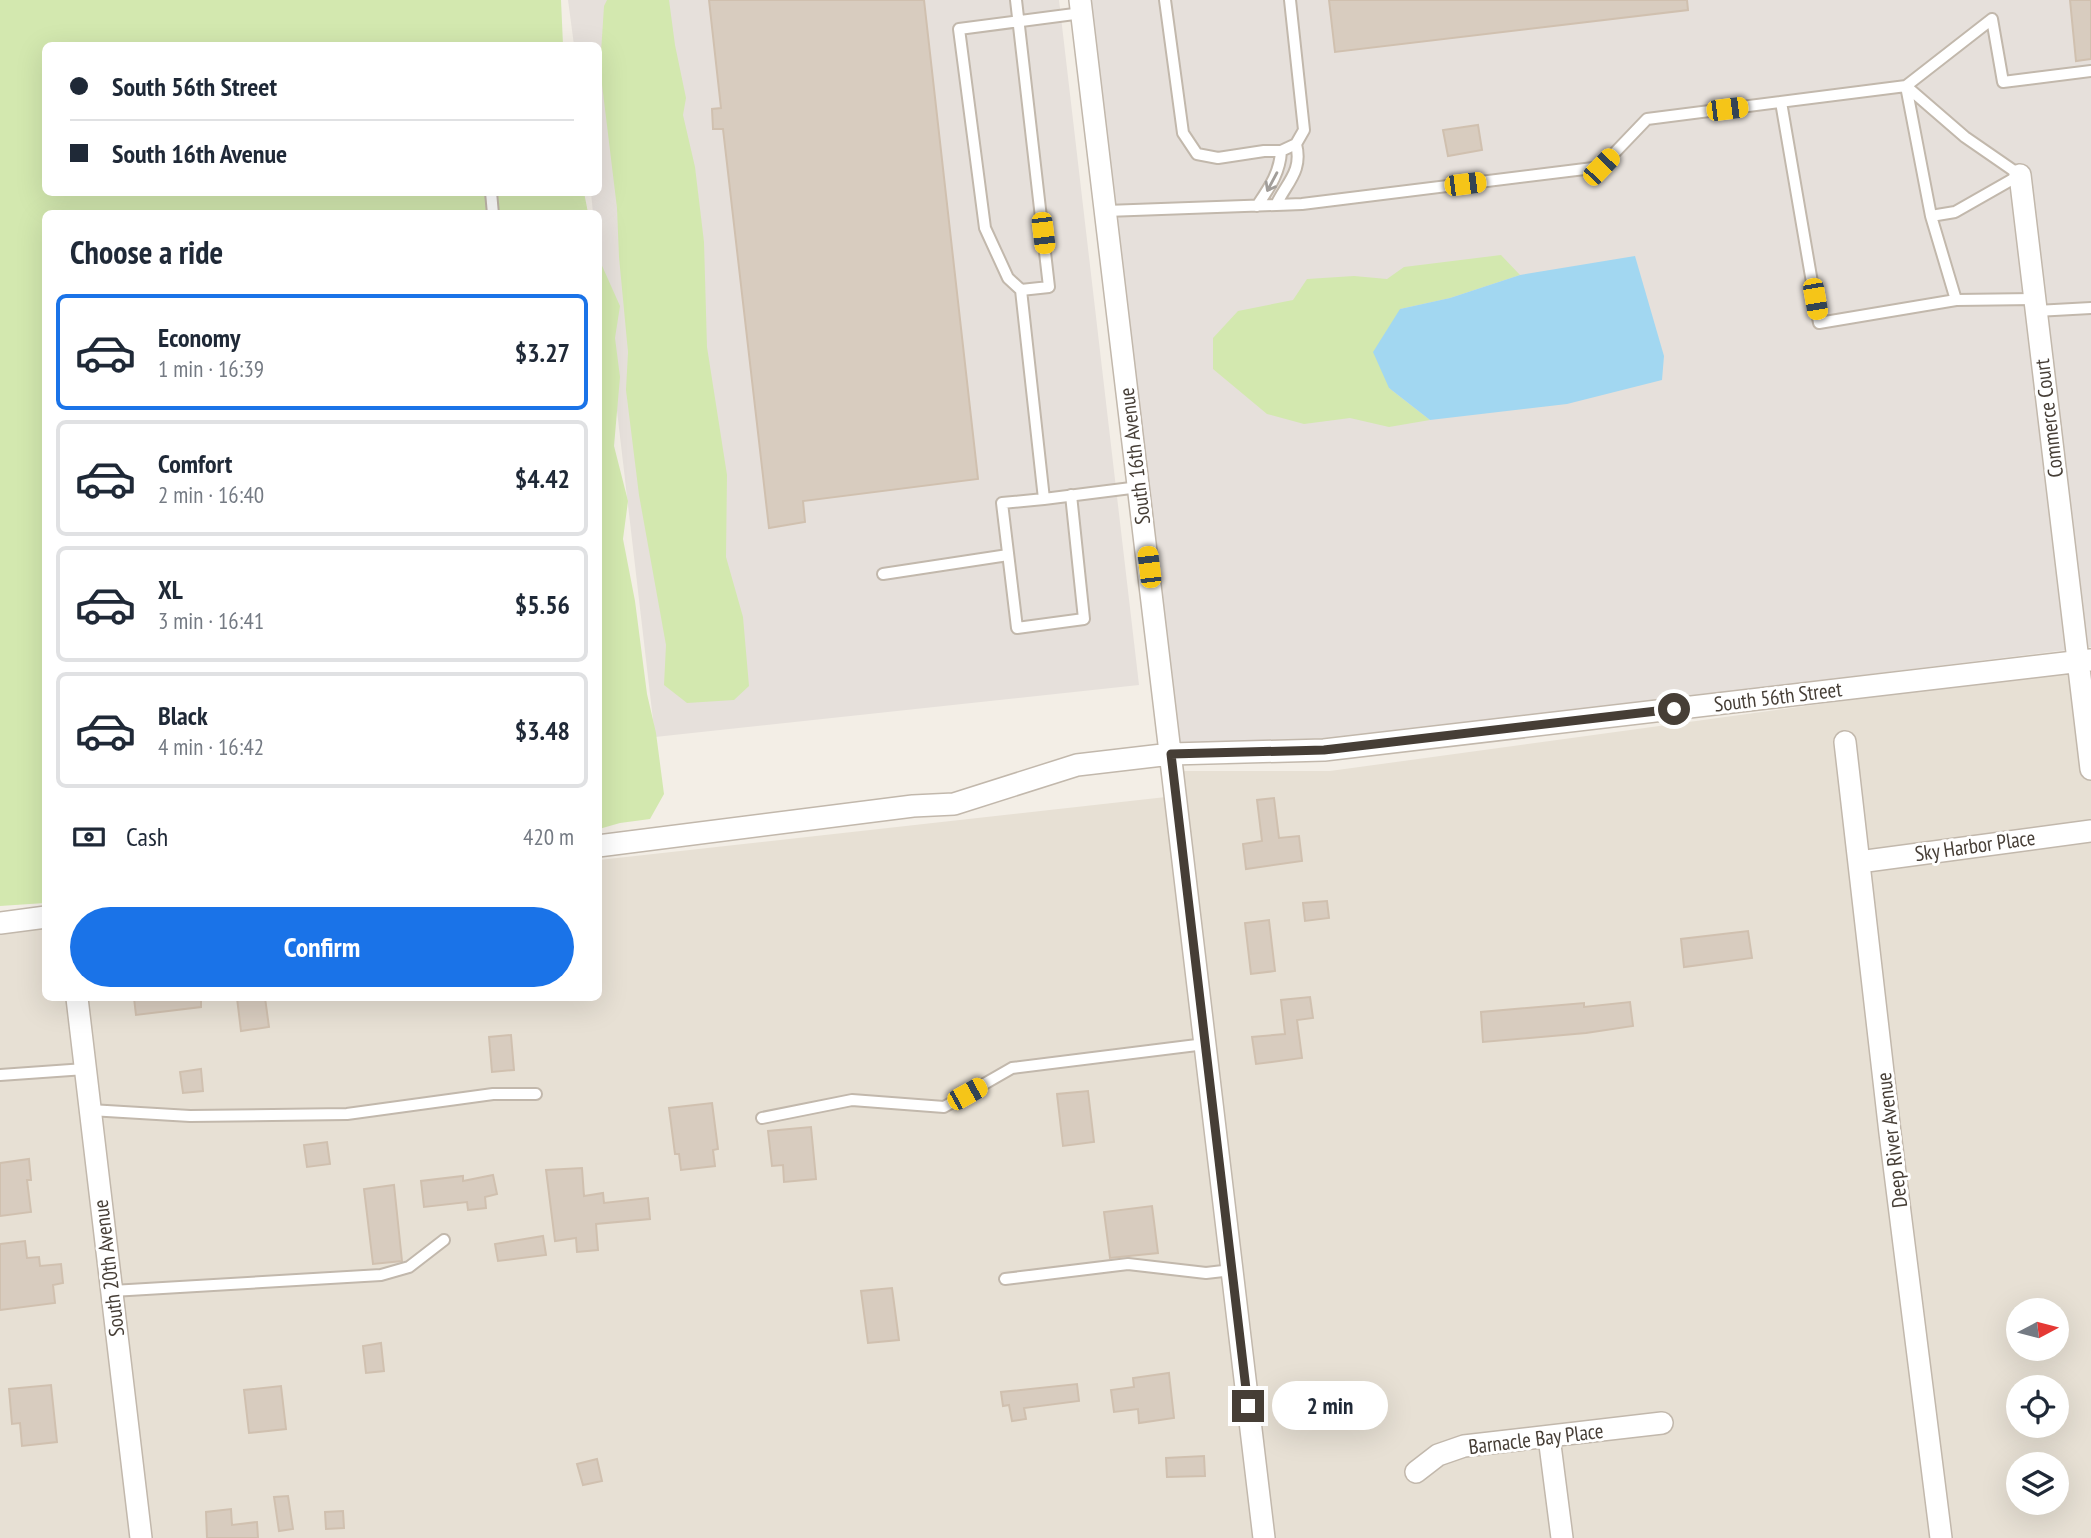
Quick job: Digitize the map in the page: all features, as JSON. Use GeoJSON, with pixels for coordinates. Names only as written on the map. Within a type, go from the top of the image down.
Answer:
{"type":"FeatureCollection","features":[{"type":"Feature","properties":{"kind":"street","name":"South 16th Avenue"},"geometry":{"type":"LineString","coordinates":[[1081,6],[1264,1538]]}},
{"type":"Feature","properties":{"kind":"street","name":"Commerce Court"},"geometry":{"type":"LineString","coordinates":[[2020,175],[2085,661],[2091,769]]}},
{"type":"Feature","properties":{"kind":"street","name":"South 56th Street"},"geometry":{"type":"LineString","coordinates":[[602,845],[912,806],[954,804],[1077,765],[1171,754],[1324,750],[2085,661]]}},
{"type":"Feature","properties":{"kind":"street","name":"Deep River Avenue"},"geometry":{"type":"LineString","coordinates":[[1845,742],[1941,1538]]}},
{"type":"Feature","properties":{"kind":"street","name":"Sky Harbor Place"},"geometry":{"type":"LineString","coordinates":[[1859,862],[2091,831]]}},
{"type":"Feature","properties":{"kind":"street"},"geometry":{"type":"LineString","coordinates":[[0,923],[42,918]]}},
{"type":"Feature","properties":{"kind":"street","name":"South 20th Avenue"},"geometry":{"type":"LineString","coordinates":[[77,1001],[141,1538]]}},
{"type":"Feature","properties":{"kind":"street","name":"Barnacle Bay Place"},"geometry":{"type":"LineString","coordinates":[[1416,1472],[1438,1455],[1464,1446],[1662,1423]]}},
{"type":"Feature","properties":{"kind":"street"},"geometry":{"type":"LineString","coordinates":[[1549,1437],[1562,1538]]}},
{"type":"Feature","properties":{"kind":"lane"},"geometry":{"type":"LineString","coordinates":[[1016,0],[1049,287],[1021,290]]}},
{"type":"Feature","properties":{"kind":"lane"},"geometry":{"type":"LineString","coordinates":[[1165,0],[1183,133],[1197,153],[1218,158],[1281,151],[1296,144],[1304,130],[1290,0]]}},
{"type":"Feature","properties":{"kind":"lane"},"geometry":{"type":"LineString","coordinates":[[1044,499],[1021,290],[1008,278],[985,228],[959,29],[1019,21],[1081,6]]}},
{"type":"Feature","properties":{"kind":"lane"},"geometry":{"type":"LineString","coordinates":[[1106,211],[1303,204],[1601,167],[1647,119],[1906,86],[1992,19],[2003,82],[2091,71]]}},
{"type":"Feature","properties":{"kind":"lane"},"geometry":{"type":"LineString","coordinates":[[1906,86],[1965,137],[2020,175],[1955,212],[1931,216]]}},
{"type":"Feature","properties":{"kind":"lane"},"geometry":{"type":"LineString","coordinates":[[1906,86],[1931,216],[1956,300]]}},
{"type":"Feature","properties":{"kind":"lane"},"geometry":{"type":"LineString","coordinates":[[1781,102],[1819,324],[1956,300],[2091,308]]}},
{"type":"Feature","properties":{"kind":"lane"},"geometry":{"type":"LineString","coordinates":[[1276,205],[1296,171],[1300,158],[1296,144]]}},
{"type":"Feature","properties":{"kind":"lane"},"geometry":{"type":"LineString","coordinates":[[1257,206],[1275,176],[1281,151]]}},
{"type":"Feature","properties":{"kind":"lane"},"geometry":{"type":"LineString","coordinates":[[1071,495],[1084,619],[1017,628],[1002,503],[1139,487]]}},
{"type":"Feature","properties":{"kind":"lane"},"geometry":{"type":"LineString","coordinates":[[883,574],[1008,555]]}},
{"type":"Feature","properties":{"kind":"lane"},"geometry":{"type":"LineString","coordinates":[[762,1118],[852,1100],[944,1107],[1012,1068],[1206,1044]]}},
{"type":"Feature","properties":{"kind":"lane"},"geometry":{"type":"LineString","coordinates":[[0,1074],[85,1069]]}},
{"type":"Feature","properties":{"kind":"lane"},"geometry":{"type":"LineString","coordinates":[[90,1110],[190,1116],[347,1114],[493,1094],[536,1094]]}},
{"type":"Feature","properties":{"kind":"lane"},"geometry":{"type":"LineString","coordinates":[[112,1291],[381,1275],[409,1267],[444,1240]]}},
{"type":"Feature","properties":{"kind":"lane"},"geometry":{"type":"LineString","coordinates":[[1005,1279],[1128,1264],[1206,1273],[1232,1270]]}},
{"type":"Feature","properties":{"kind":"shaded area"},"geometry":{"type":"Polygon","coordinates":[[[568,0],[1059,0],[1139,685],[655,737],[602,282],[602,210],[593,210],[591,196],[602,196],[602,42],[574,42],[568,0]]]}},
{"type":"Feature","properties":{"kind":"shaded area"},"geometry":{"type":"Polygon","coordinates":[[[1087,0],[2091,0],[2091,647],[1328,741],[1176,745],[1144,439],[1116,246],[1087,0]]]}},
{"type":"Feature","properties":{"kind":"shaded area"},"geometry":{"type":"Polygon","coordinates":[[[2091,667],[2091,1538],[1268,1538],[1179,771],[1330,771],[2091,667]]]}},
{"type":"Feature","properties":{"kind":"shaded area"},"geometry":{"type":"Polygon","coordinates":[[[1166,797],[1258,1538],[148,1538],[82,1001],[602,1001],[602,860],[1166,797]]]}},
{"type":"Feature","properties":{"kind":"shaded area"},"geometry":{"type":"Polygon","coordinates":[[[42,928],[42,1001],[81,1001],[137,1538],[0,1538],[0,929],[42,928]]]}},
{"type":"Feature","properties":{"kind":"green space"},"geometry":{"type":"Polygon","coordinates":[[[0,0],[561,0],[563,42],[42,42],[42,196],[585,196],[587,210],[42,210],[42,903],[0,906],[0,0]]]}},
{"type":"Feature","properties":{"kind":"green space"},"geometry":{"type":"Polygon","coordinates":[[[607,0],[669,0],[686,98],[683,115],[695,167],[704,242],[707,347],[727,475],[726,557],[743,617],[749,686],[734,700],[687,703],[664,685],[666,645],[639,495],[626,390],[628,352],[617,208],[602,84],[604,6],[607,0]]]}},
{"type":"Feature","properties":{"kind":"green space"},"geometry":{"type":"Polygon","coordinates":[[[1501,255],[1520,275],[1450,298],[1400,309],[1389,388],[1430,420],[1389,427],[1350,418],[1304,424],[1267,414],[1213,369],[1213,338],[1238,311],[1293,300],[1307,279],[1354,276],[1387,279],[1404,267],[1501,255]]]}},
{"type":"Feature","properties":{"kind":"green space"},"geometry":{"type":"Polygon","coordinates":[[[602,266],[620,306],[615,338],[620,377],[614,446],[628,501],[623,539],[664,794],[650,819],[602,828],[602,266]]]}},
{"type":"Feature","properties":{"kind":"water"},"geometry":{"type":"Polygon","coordinates":[[[1635,256],[1664,356],[1662,380],[1567,404],[1430,420],[1389,388],[1373,352],[1400,309],[1450,298],[1520,275],[1635,256]]]}},
{"type":"Feature","properties":{"kind":"building"},"geometry":{"type":"Polygon","coordinates":[[[709,0],[924,0],[978,479],[803,501],[805,522],[769,528],[723,129],[713,129],[712,109],[721,108],[709,0]]]}},
{"type":"Feature","properties":{"kind":"building"},"geometry":{"type":"Polygon","coordinates":[[[1329,0],[1687,0],[1688,10],[1335,52],[1329,0]]]}},
{"type":"Feature","properties":{"kind":"building"},"geometry":{"type":"Polygon","coordinates":[[[2070,0],[2091,0],[2091,59],[2076,61],[2070,0]]]}},
{"type":"Feature","properties":{"kind":"building"},"geometry":{"type":"Polygon","coordinates":[[[1478,125],[1482,150],[1448,156],[1443,130],[1478,125]]]}},
{"type":"Feature","properties":{"kind":"building"},"geometry":{"type":"Polygon","coordinates":[[[1274,798],[1279,838],[1299,836],[1302,861],[1246,869],[1243,844],[1262,841],[1257,800],[1274,798]]]}},
{"type":"Feature","properties":{"kind":"building"},"geometry":{"type":"Polygon","coordinates":[[[1327,901],[1329,918],[1305,921],[1303,903],[1327,901]]]}},
{"type":"Feature","properties":{"kind":"building"},"geometry":{"type":"Polygon","coordinates":[[[1269,920],[1275,971],[1251,974],[1245,923],[1269,920]]]}},
{"type":"Feature","properties":{"kind":"building"},"geometry":{"type":"Polygon","coordinates":[[[1748,931],[1752,958],[1684,967],[1681,939],[1748,931]]]}},
{"type":"Feature","properties":{"kind":"building"},"geometry":{"type":"Polygon","coordinates":[[[1310,997],[1313,1018],[1297,1020],[1302,1058],[1256,1064],[1252,1037],[1285,1034],[1281,1000],[1310,997]]]}},
{"type":"Feature","properties":{"kind":"building"},"geometry":{"type":"Polygon","coordinates":[[[134,1001],[201,1001],[201,1007],[136,1015],[134,1001]]]}},
{"type":"Feature","properties":{"kind":"building"},"geometry":{"type":"Polygon","coordinates":[[[237,1001],[265,1001],[269,1027],[241,1031],[237,1001]]]}},
{"type":"Feature","properties":{"kind":"building"},"geometry":{"type":"Polygon","coordinates":[[[1630,1002],[1633,1026],[1483,1042],[1481,1012],[1630,1002]]]}},
{"type":"Feature","properties":{"kind":"building"},"geometry":{"type":"Polygon","coordinates":[[[511,1035],[514,1070],[492,1072],[489,1037],[511,1035]]]}},
{"type":"Feature","properties":{"kind":"building"},"geometry":{"type":"Polygon","coordinates":[[[201,1069],[203,1091],[183,1093],[180,1072],[201,1069]]]}},
{"type":"Feature","properties":{"kind":"building"},"geometry":{"type":"Polygon","coordinates":[[[1088,1091],[1094,1142],[1063,1146],[1057,1094],[1088,1091]]]}},
{"type":"Feature","properties":{"kind":"building"},"geometry":{"type":"Polygon","coordinates":[[[712,1103],[718,1149],[713,1150],[715,1166],[681,1170],[679,1154],[675,1154],[669,1108],[712,1103]]]}},
{"type":"Feature","properties":{"kind":"building"},"geometry":{"type":"Polygon","coordinates":[[[811,1127],[816,1179],[784,1182],[783,1165],[772,1166],[768,1131],[811,1127]]]}},
{"type":"Feature","properties":{"kind":"building"},"geometry":{"type":"Polygon","coordinates":[[[327,1142],[330,1164],[307,1167],[304,1145],[327,1142]]]}},
{"type":"Feature","properties":{"kind":"building"},"geometry":{"type":"Polygon","coordinates":[[[29,1159],[31,1180],[27,1180],[31,1212],[0,1216],[0,1163],[29,1159]]]}},
{"type":"Feature","properties":{"kind":"building"},"geometry":{"type":"Polygon","coordinates":[[[582,1168],[584,1196],[603,1193],[604,1203],[648,1198],[650,1219],[596,1224],[598,1250],[577,1252],[576,1238],[555,1241],[546,1170],[582,1168]]]}},
{"type":"Feature","properties":{"kind":"building"},"geometry":{"type":"Polygon","coordinates":[[[493,1175],[497,1194],[485,1197],[486,1208],[468,1210],[467,1202],[424,1207],[421,1181],[463,1176],[463,1181],[493,1175]]]}},
{"type":"Feature","properties":{"kind":"building"},"geometry":{"type":"Polygon","coordinates":[[[394,1185],[402,1261],[373,1264],[364,1189],[394,1185]]]}},
{"type":"Feature","properties":{"kind":"building"},"geometry":{"type":"Polygon","coordinates":[[[1152,1206],[1158,1253],[1110,1258],[1104,1212],[1152,1206]]]}},
{"type":"Feature","properties":{"kind":"building"},"geometry":{"type":"Polygon","coordinates":[[[543,1236],[546,1255],[498,1261],[495,1244],[543,1236]]]}},
{"type":"Feature","properties":{"kind":"building"},"geometry":{"type":"Polygon","coordinates":[[[25,1241],[27,1258],[39,1257],[40,1266],[61,1264],[63,1283],[53,1285],[55,1303],[0,1310],[0,1244],[25,1241]]]}},
{"type":"Feature","properties":{"kind":"building"},"geometry":{"type":"Polygon","coordinates":[[[892,1288],[899,1340],[868,1343],[861,1291],[892,1288]]]}},
{"type":"Feature","properties":{"kind":"building"},"geometry":{"type":"Polygon","coordinates":[[[381,1343],[384,1371],[366,1373],[363,1346],[381,1343]]]}},
{"type":"Feature","properties":{"kind":"building"},"geometry":{"type":"Polygon","coordinates":[[[1169,1373],[1174,1418],[1139,1423],[1138,1409],[1114,1412],[1111,1390],[1134,1387],[1133,1378],[1169,1373]]]}},
{"type":"Feature","properties":{"kind":"building"},"geometry":{"type":"Polygon","coordinates":[[[1077,1384],[1079,1401],[1024,1408],[1026,1419],[1012,1421],[1009,1405],[1003,1406],[1001,1392],[1077,1384]]]}},
{"type":"Feature","properties":{"kind":"building"},"geometry":{"type":"Polygon","coordinates":[[[51,1385],[57,1442],[22,1446],[20,1423],[12,1424],[9,1389],[51,1385]]]}},
{"type":"Feature","properties":{"kind":"building"},"geometry":{"type":"Polygon","coordinates":[[[281,1386],[286,1429],[249,1433],[244,1390],[281,1386]]]}},
{"type":"Feature","properties":{"kind":"building"},"geometry":{"type":"Polygon","coordinates":[[[1204,1456],[1205,1476],[1167,1477],[1166,1458],[1204,1456]]]}},
{"type":"Feature","properties":{"kind":"building"},"geometry":{"type":"Polygon","coordinates":[[[597,1459],[602,1481],[583,1485],[577,1464],[597,1459]]]}},
{"type":"Feature","properties":{"kind":"building"},"geometry":{"type":"Polygon","coordinates":[[[288,1496],[293,1529],[279,1531],[274,1497],[288,1496]]]}},
{"type":"Feature","properties":{"kind":"building"},"geometry":{"type":"Polygon","coordinates":[[[231,1509],[232,1525],[257,1522],[258,1538],[207,1538],[206,1512],[231,1509]]]}},
{"type":"Feature","properties":{"kind":"building"},"geometry":{"type":"Polygon","coordinates":[[[343,1511],[344,1528],[326,1529],[325,1512],[343,1511]]]}},
{"type":"Feature","properties":{"kind":"route"},"geometry":{"type":"LineString","coordinates":[[1248,1406],[1171,754],[1324,750],[1674,709]]}}]}
